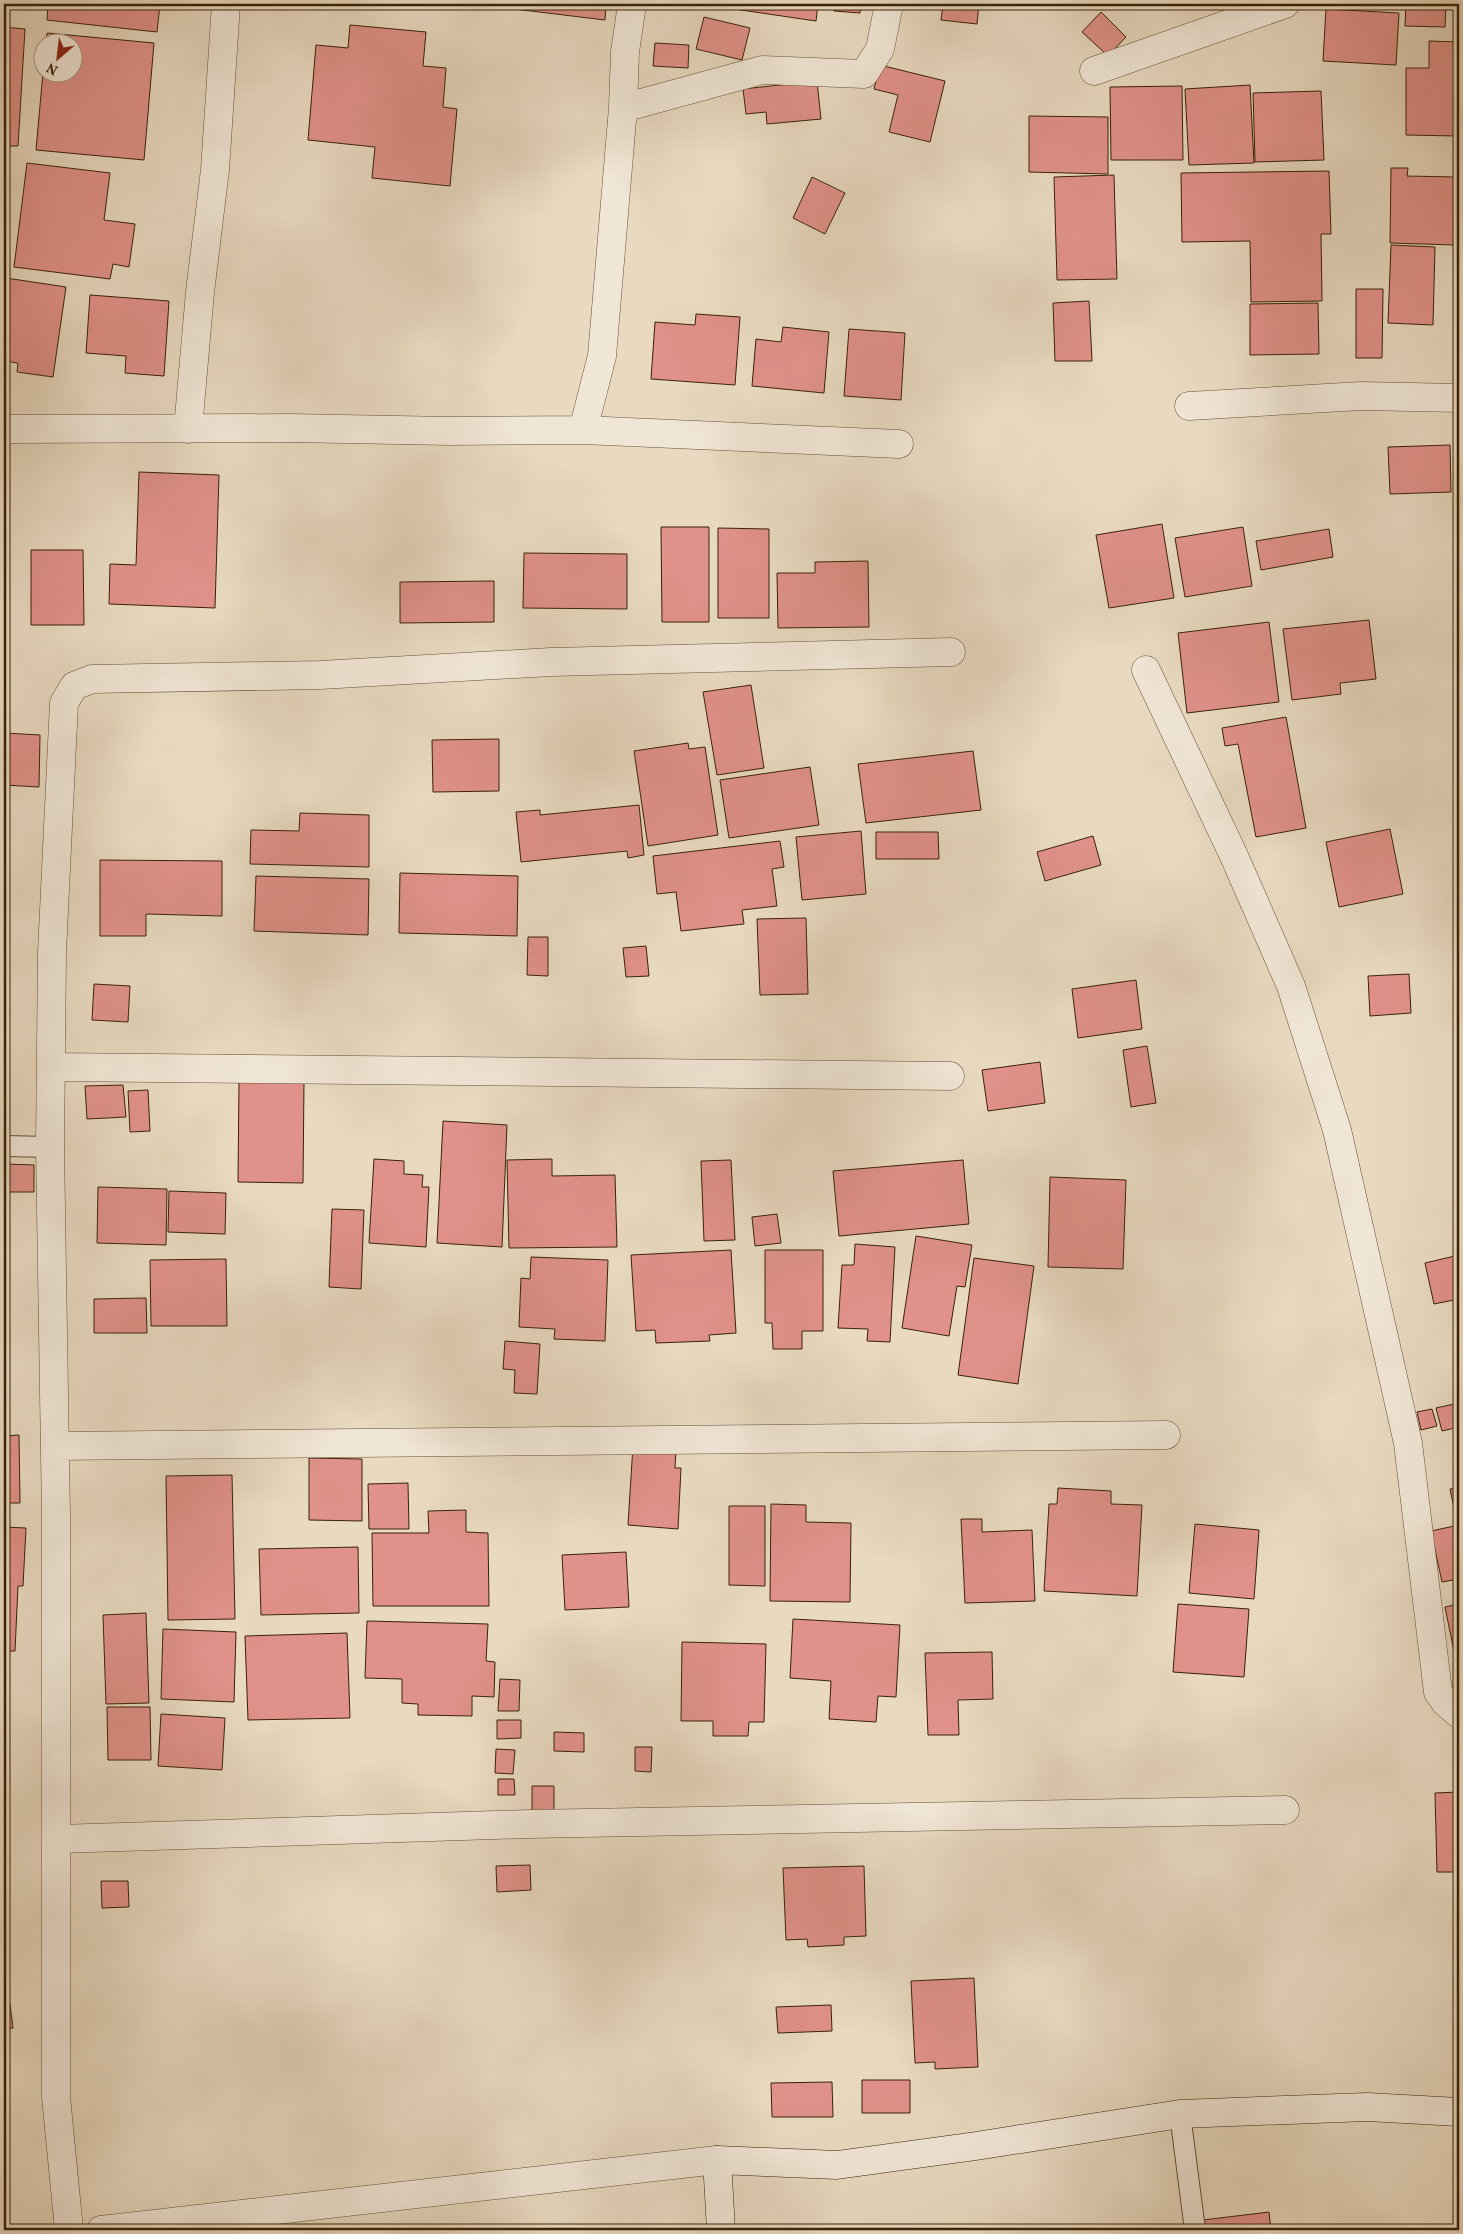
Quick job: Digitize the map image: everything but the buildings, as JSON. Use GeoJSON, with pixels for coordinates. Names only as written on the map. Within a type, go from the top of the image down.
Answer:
{"type":"FeatureCollection","features":[{"type":"Feature","properties":{"kind":"street"},"geometry":{"type":"LineString","coordinates":[[188,429],[200,292],[215,170],[226,4]]}},
{"type":"Feature","properties":{"kind":"street"},"geometry":{"type":"LineString","coordinates":[[583,430],[602,356],[625,52],[632,4]]}},
{"type":"Feature","properties":{"kind":"street"},"geometry":{"type":"LineString","coordinates":[[622,108],[762,70],[864,74],[880,49],[889,4]]}},
{"type":"Feature","properties":{"kind":"street"},"geometry":{"type":"LineString","coordinates":[[1094,71],[1285,4]]}},
{"type":"Feature","properties":{"kind":"street"},"geometry":{"type":"LineString","coordinates":[[1190,406],[1360,396],[1459,398]]}},
{"type":"Feature","properties":{"kind":"street"},"geometry":{"type":"LineString","coordinates":[[4,429],[583,430],[899,444]]}},
{"type":"Feature","properties":{"kind":"street"},"geometry":{"type":"LineString","coordinates":[[69,2230],[56,2097],[55,1901],[58,1839],[55,1446],[50,1147],[52,952],[64,703],[74,686],[92,679],[320,675],[552,662],[951,652]]}},
{"type":"Feature","properties":{"kind":"street"},"geometry":{"type":"LineString","coordinates":[[1146,670],[1234,856],[1291,986],[1337,1130],[1408,1443],[1438,1692],[1445,1702],[1459,1714]]}},
{"type":"Feature","properties":{"kind":"street"},"geometry":{"type":"LineString","coordinates":[[51,1067],[950,1076]]}},
{"type":"Feature","properties":{"kind":"street"},"geometry":{"type":"LineString","coordinates":[[55,1446],[1166,1435]]}},
{"type":"Feature","properties":{"kind":"street"},"geometry":{"type":"LineString","coordinates":[[58,1839],[529,1824],[1285,1810]]}},
{"type":"Feature","properties":{"kind":"street"},"geometry":{"type":"LineString","coordinates":[[101,2230],[718,2160],[837,2165],[976,2146],[1180,2114],[1367,2108],[1459,2112]]}},
{"type":"Feature","properties":{"kind":"street"},"geometry":{"type":"LineString","coordinates":[[718,2160],[722,2230]]}},
{"type":"Feature","properties":{"kind":"lane"},"geometry":{"type":"LineString","coordinates":[[4,1146],[50,1147]]}},
{"type":"Feature","properties":{"kind":"lane"},"geometry":{"type":"LineString","coordinates":[[1180,2114],[1195,2230]]}}]}
